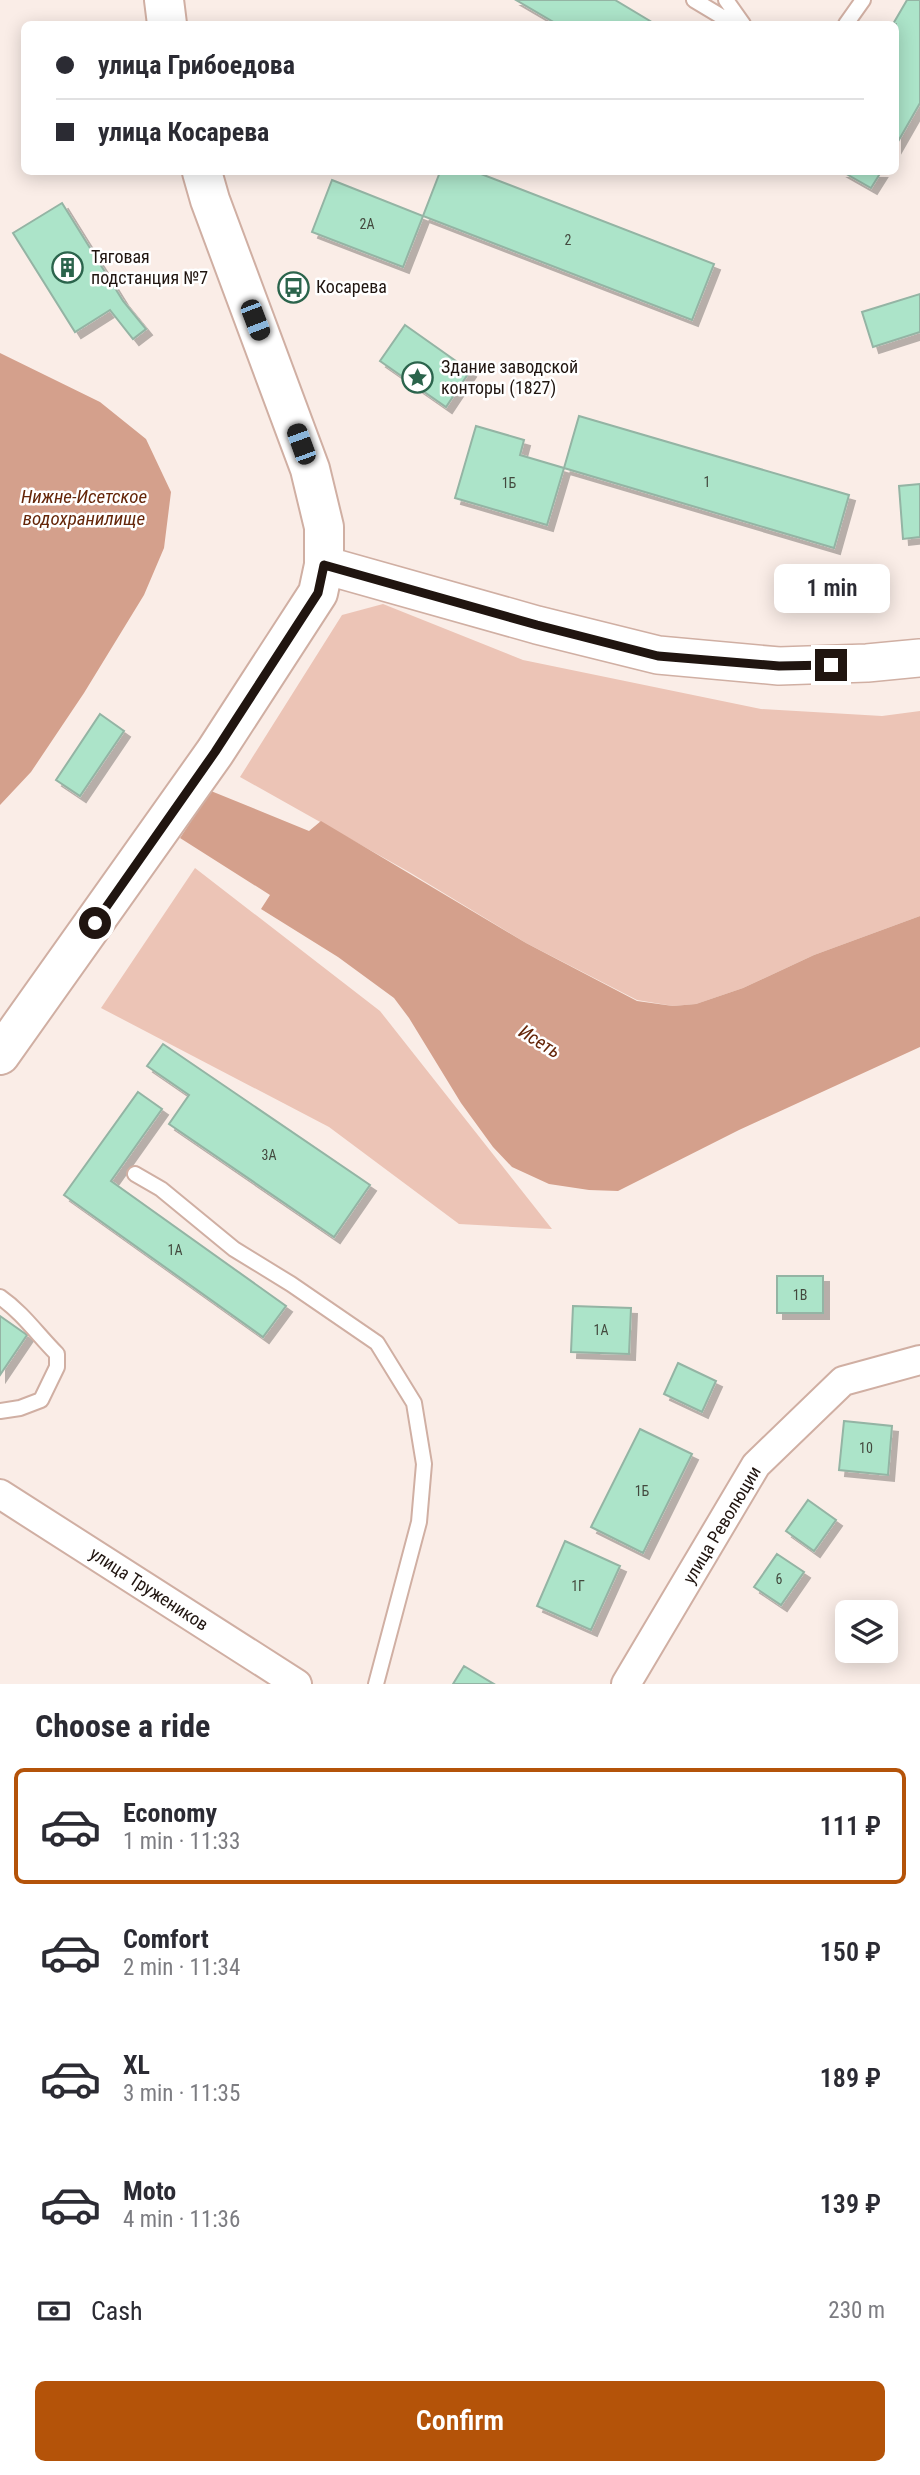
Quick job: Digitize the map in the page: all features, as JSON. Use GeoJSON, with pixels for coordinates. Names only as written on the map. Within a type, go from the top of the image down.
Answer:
{"type":"FeatureCollection","features":[{"type":"Feature","properties":{"kind":"main road"},"geometry":{"type":"LineString","coordinates":[[164,0],[167,21]]}},
{"type":"Feature","properties":{"kind":"main road"},"geometry":{"type":"LineString","coordinates":[[0,1055],[215,752],[318,593],[324,565],[324,527],[310,468],[203,175]]}},
{"type":"Feature","properties":{"kind":"street"},"geometry":{"type":"LineString","coordinates":[[324,565],[658,656],[779,666],[920,658]]}},
{"type":"Feature","properties":{"kind":"street","name":"улица Революции"},"geometry":{"type":"LineString","coordinates":[[626,1684],[756,1465],[843,1381],[920,1360]]}},
{"type":"Feature","properties":{"kind":"street","name":"улица Тружеников"},"geometry":{"type":"LineString","coordinates":[[0,1493],[297,1684]]}},
{"type":"Feature","properties":{"kind":"lane"},"geometry":{"type":"LineString","coordinates":[[694,0],[729,21]]}},
{"type":"Feature","properties":{"kind":"lane"},"geometry":{"type":"LineString","coordinates":[[726,0],[741,21]]}},
{"type":"Feature","properties":{"kind":"lane"},"geometry":{"type":"LineString","coordinates":[[848,21],[863,0]]}},
{"type":"Feature","properties":{"kind":"lane"},"geometry":{"type":"LineString","coordinates":[[135,1174],[161,1189],[234,1249],[377,1343],[414,1403],[424,1465],[419,1522],[376,1684]]}},
{"type":"Feature","properties":{"kind":"lane"},"geometry":{"type":"LineString","coordinates":[[0,1297],[31,1322],[36,1333],[57,1354],[57,1367],[41,1400],[20,1408],[0,1411]]}},
{"type":"Feature","properties":{"kind":"shaded area"},"geometry":{"type":"Polygon","coordinates":[[[383,604],[523,660],[761,709],[882,716],[920,711],[920,916],[814,955],[743,988],[696,1004],[673,1006],[637,1000],[526,943],[409,872],[240,777],[342,615],[383,604]]]}},
{"type":"Feature","properties":{"kind":"shaded area"},"geometry":{"type":"Polygon","coordinates":[[[195,868],[380,1011],[552,1229],[459,1224],[329,1127],[101,1008],[195,868]]]}},
{"type":"Feature","properties":{"kind":"water","name":"Нижне-Исетское водохранилище"},"geometry":{"type":"Polygon","coordinates":[[[0,353],[100,402],[146,439],[171,492],[164,548],[144,595],[84,693],[31,772],[0,805],[0,353]]]}},
{"type":"Feature","properties":{"kind":"water","name":"Исеть"},"geometry":{"type":"Polygon","coordinates":[[[211,791],[309,831],[321,821],[526,943],[637,1001],[673,1006],[696,1004],[743,988],[814,955],[920,916],[920,1047],[739,1130],[618,1191],[549,1184],[512,1167],[493,1147],[461,1103],[394,998],[338,957],[261,909],[270,895],[180,838],[211,791]]]}},
{"type":"Feature","properties":{"kind":"building"},"geometry":{"type":"Polygon","coordinates":[[[516,0],[615,0],[650,21],[552,21],[516,0]]]}},
{"type":"Feature","properties":{"kind":"building"},"geometry":{"type":"Polygon","coordinates":[[[907,0],[920,0],[920,103],[899,140],[899,21],[895,21],[907,0]]]}},
{"type":"Feature","properties":{"kind":"building"},"geometry":{"type":"Polygon","coordinates":[[[439,175],[484,175],[714,264],[692,320],[423,216],[439,175]]]}},
{"type":"Feature","properties":{"kind":"building"},"geometry":{"type":"Polygon","coordinates":[[[848,175],[879,175],[871,188],[848,175]]]}},
{"type":"Feature","properties":{"kind":"building"},"geometry":{"type":"Polygon","coordinates":[[[332,180],[423,216],[403,267],[312,232],[332,180]]]}},
{"type":"Feature","properties":{"kind":"building","name":"Тяговая подстанция №7"},"geometry":{"type":"Polygon","coordinates":[[[62,203],[123,301],[146,329],[133,339],[110,310],[75,332],[13,233],[62,203]]]}},
{"type":"Feature","properties":{"kind":"building"},"geometry":{"type":"Polygon","coordinates":[[[920,294],[920,332],[873,347],[862,312],[920,294]]]}},
{"type":"Feature","properties":{"kind":"building"},"geometry":{"type":"Polygon","coordinates":[[[405,325],[470,371],[446,407],[380,361],[405,325]]]}},
{"type":"Feature","properties":{"kind":"building"},"geometry":{"type":"Polygon","coordinates":[[[579,416],[849,495],[834,548],[564,468],[579,416]]]}},
{"type":"Feature","properties":{"kind":"building"},"geometry":{"type":"Polygon","coordinates":[[[476,426],[524,440],[520,455],[564,468],[547,525],[455,498],[476,426]]]}},
{"type":"Feature","properties":{"kind":"building"},"geometry":{"type":"Polygon","coordinates":[[[920,484],[920,537],[903,539],[899,486],[920,484]]]}},
{"type":"Feature","properties":{"kind":"building"},"geometry":{"type":"Polygon","coordinates":[[[100,714],[124,731],[80,796],[56,780],[100,714]]]}},
{"type":"Feature","properties":{"kind":"building"},"geometry":{"type":"Polygon","coordinates":[[[163,1044],[370,1185],[334,1237],[169,1124],[189,1095],[147,1066],[163,1044]]]}},
{"type":"Feature","properties":{"kind":"building"},"geometry":{"type":"Polygon","coordinates":[[[138,1092],[162,1109],[111,1181],[286,1306],[263,1337],[64,1195],[138,1092]]]}},
{"type":"Feature","properties":{"kind":"building"},"geometry":{"type":"Polygon","coordinates":[[[777,1276],[823,1276],[823,1313],[777,1313],[777,1276]]]}},
{"type":"Feature","properties":{"kind":"building"},"geometry":{"type":"Polygon","coordinates":[[[573,1306],[631,1308],[629,1354],[571,1352],[573,1306]]]}},
{"type":"Feature","properties":{"kind":"building"},"geometry":{"type":"Polygon","coordinates":[[[0,1316],[27,1335],[0,1375],[0,1316]]]}},
{"type":"Feature","properties":{"kind":"building"},"geometry":{"type":"Polygon","coordinates":[[[678,1363],[716,1381],[702,1412],[664,1394],[678,1363]]]}},
{"type":"Feature","properties":{"kind":"building"},"geometry":{"type":"Polygon","coordinates":[[[844,1421],[892,1426],[888,1475],[839,1470],[844,1421]]]}},
{"type":"Feature","properties":{"kind":"building"},"geometry":{"type":"Polygon","coordinates":[[[640,1429],[692,1454],[643,1553],[591,1527],[640,1429]]]}},
{"type":"Feature","properties":{"kind":"building"},"geometry":{"type":"Polygon","coordinates":[[[808,1500],[836,1520],[814,1551],[786,1531],[808,1500]]]}},
{"type":"Feature","properties":{"kind":"building"},"geometry":{"type":"Polygon","coordinates":[[[565,1541],[620,1566],[591,1630],[537,1606],[565,1541]]]}},
{"type":"Feature","properties":{"kind":"building"},"geometry":{"type":"Polygon","coordinates":[[[777,1554],[804,1572],[781,1605],[754,1587],[777,1554]]]}},
{"type":"Feature","properties":{"kind":"building"},"geometry":{"type":"Polygon","coordinates":[[[464,1666],[494,1684],[453,1684],[464,1666]]]}},
{"type":"Feature","properties":{"kind":"place","name":"Тяговая подстанция №7"},"geometry":{"type":"Point","coordinates":[68,267]}},
{"type":"Feature","properties":{"kind":"place","name":"Косарева"},"geometry":{"type":"Point","coordinates":[293,287]}},
{"type":"Feature","properties":{"kind":"place","name":"Здание заводской конторы (1827)"},"geometry":{"type":"Point","coordinates":[418,377]}},
{"type":"Feature","properties":{"kind":"route"},"geometry":{"type":"LineString","coordinates":[[95,923],[215,752],[318,593],[324,565],[658,656],[779,666],[831,665]]}}]}
